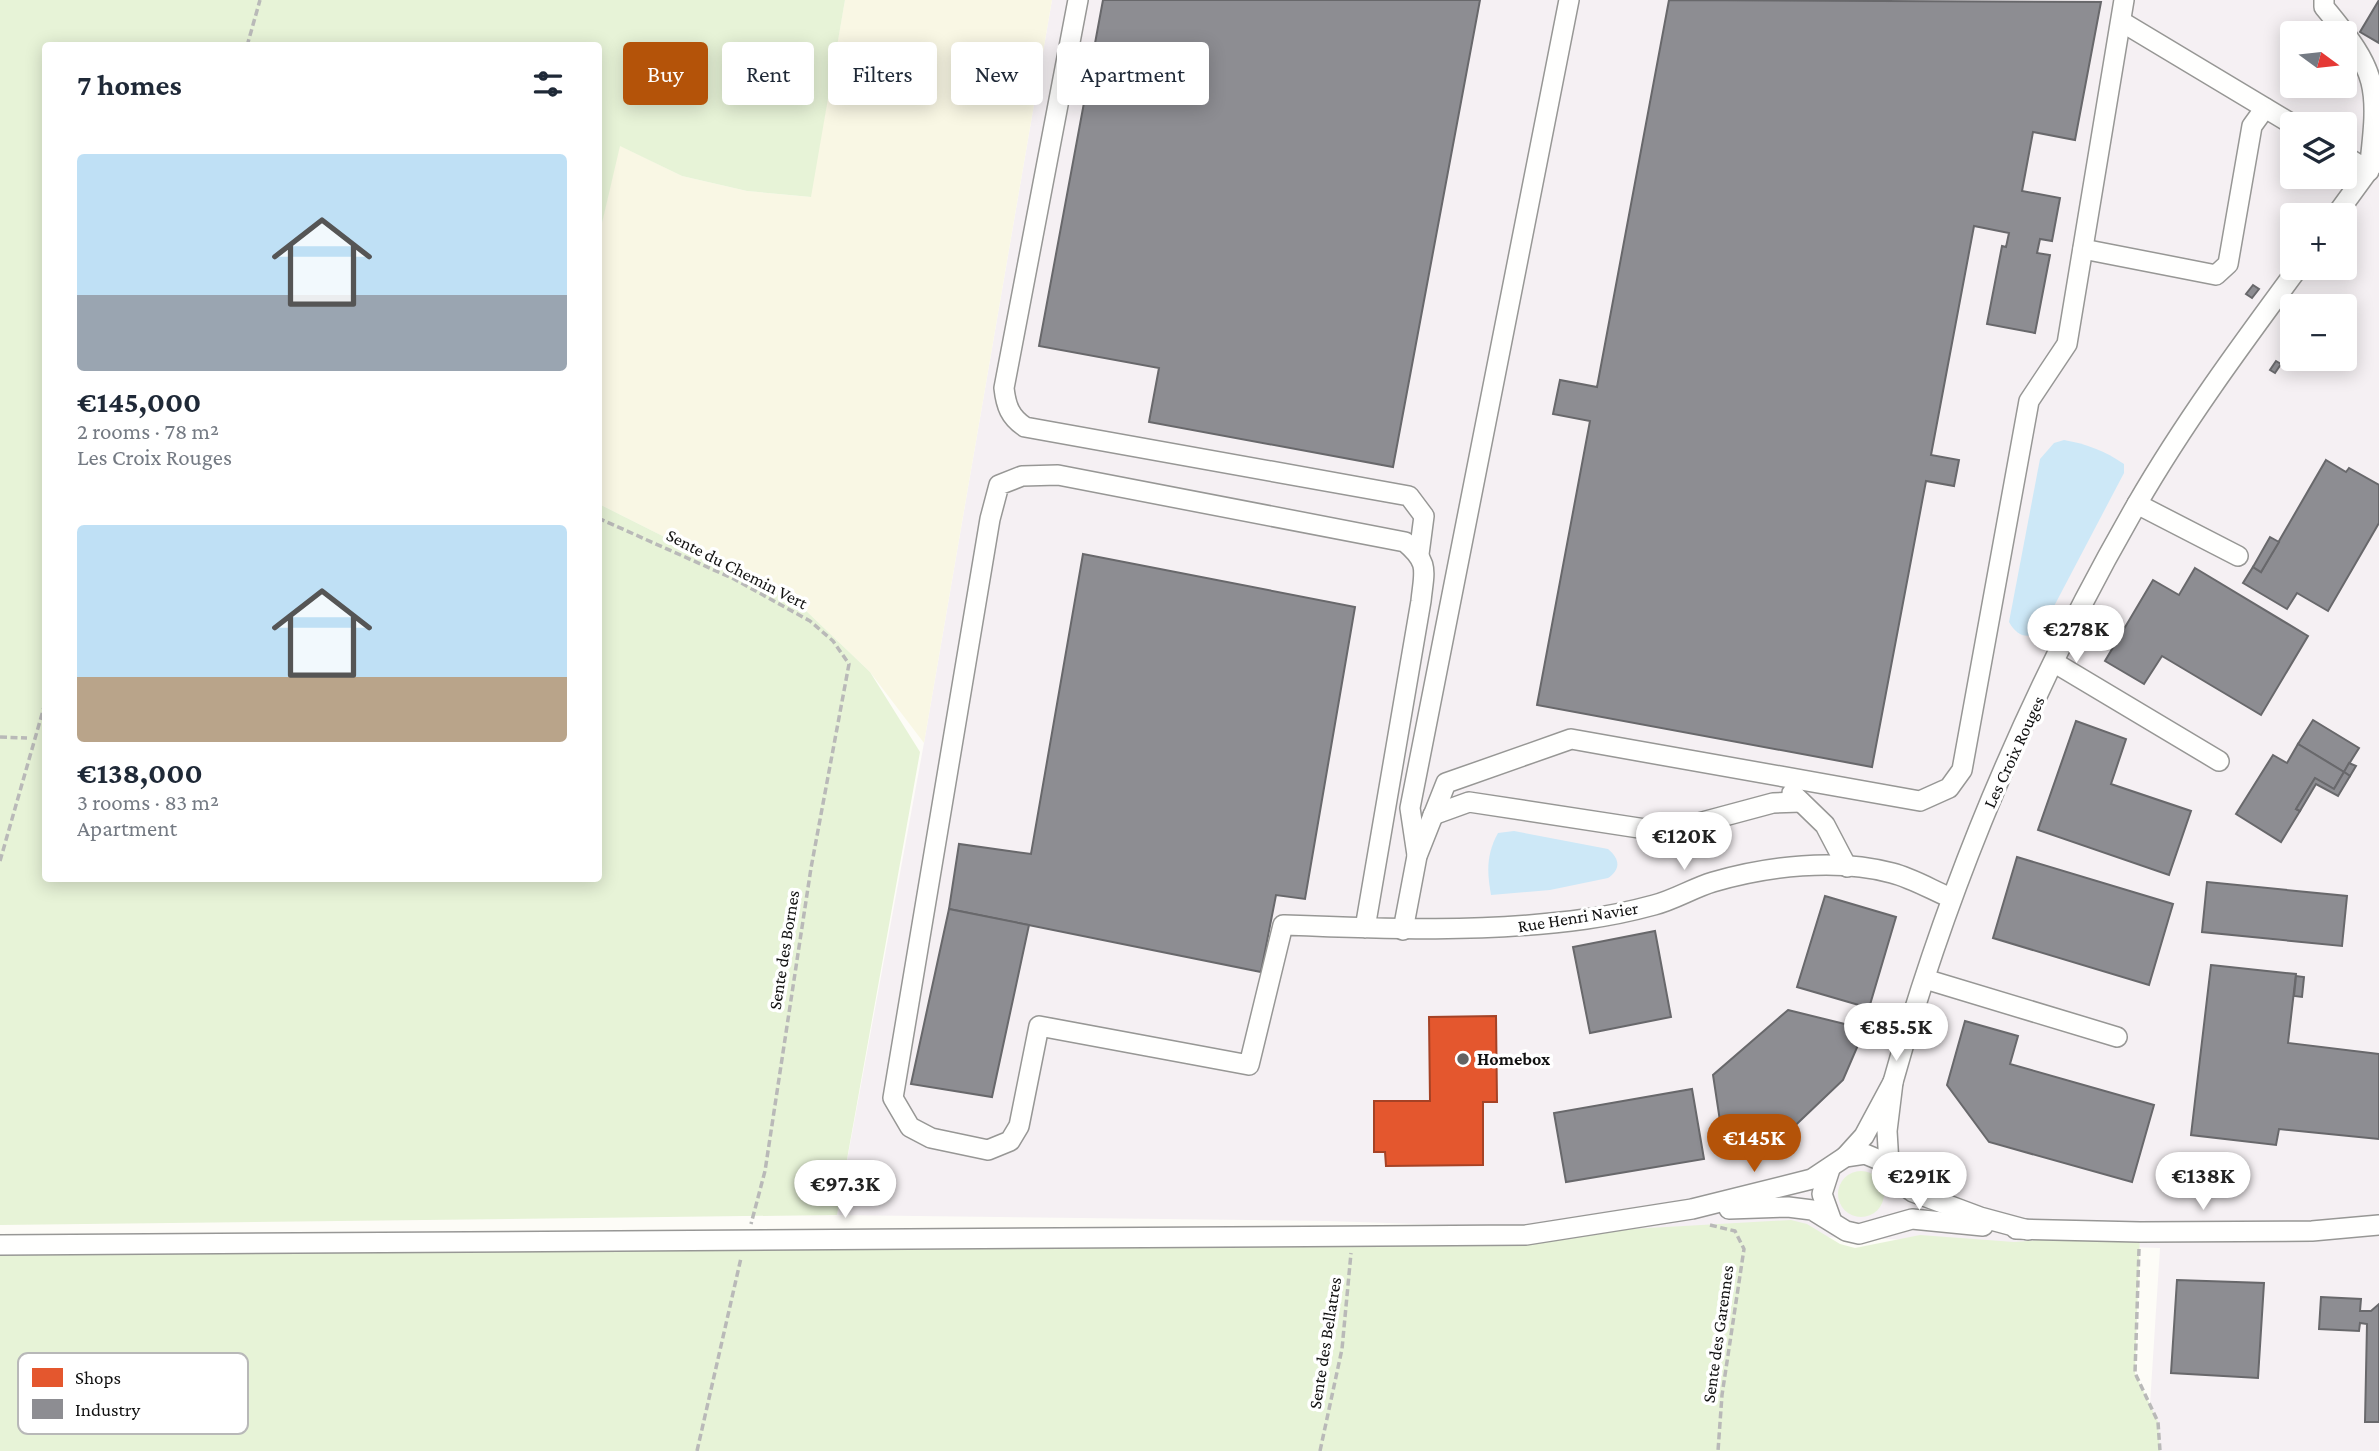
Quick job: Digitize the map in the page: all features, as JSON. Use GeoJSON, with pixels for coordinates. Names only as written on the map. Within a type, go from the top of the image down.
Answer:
{"type":"FeatureCollection","features":[{"type":"Feature","properties":{"kind":"street"},"geometry":{"type":"LineString","coordinates":[[1077,0],[1004,388],[1006,405],[1013,419],[1026,427],[1409,496],[1424,516],[1419,554],[1425,566],[1421,601],[1365,928]]}},
{"type":"Feature","properties":{"kind":"street"},"geometry":{"type":"LineString","coordinates":[[1417,856],[1410,808],[1569,0]]}},
{"type":"Feature","properties":{"kind":"street"},"geometry":{"type":"LineString","coordinates":[[1404,930],[1417,856],[1446,783],[1572,738],[1920,801],[1949,788],[1962,770],[2029,401],[2067,344],[2124,0]]}},
{"type":"Feature","properties":{"kind":"street"},"geometry":{"type":"LineString","coordinates":[[2323,0],[2324,7],[2357,47],[2376,87],[2376,119],[2370,169],[2345,203]]}},
{"type":"Feature","properties":{"kind":"street"},"geometry":{"type":"LineString","coordinates":[[2122,22],[2280,117]]}},
{"type":"Feature","properties":{"kind":"street"},"geometry":{"type":"LineString","coordinates":[[2083,249],[2216,275],[2228,264],[2252,126],[2265,108]]}},
{"type":"Feature","properties":{"kind":"street"},"geometry":{"type":"LineString","coordinates":[[2357,162],[2370,169]]}},
{"type":"Feature","properties":{"kind":"street","name":"Les Croix Rouges"},"geometry":{"type":"LineString","coordinates":[[1845,1157],[1858,1145],[1871,1125],[1892,1082],[1951,898],[1980,824],[2055,663],[2137,504],[2220,374],[2289,280]]}},
{"type":"Feature","properties":{"kind":"street","name":"Rue Henri Navier"},"geometry":{"type":"LineString","coordinates":[[1419,554],[1405,542],[1058,475],[1022,475],[999,485],[990,519],[894,1098],[910,1127],[931,1138],[988,1150],[1010,1141],[1019,1126],[1039,1026],[1249,1065],[1283,925],[1404,930],[1504,928],[1588,919],[1655,905],[1713,882],[1776,869],[1847,867],[1893,873],[1951,898]]}},
{"type":"Feature","properties":{"kind":"street"},"geometry":{"type":"LineString","coordinates":[[2137,504],[2238,556]]}},
{"type":"Feature","properties":{"kind":"street"},"geometry":{"type":"LineString","coordinates":[[2055,663],[2219,761]]}},
{"type":"Feature","properties":{"kind":"street"},"geometry":{"type":"LineString","coordinates":[[1773,775],[1825,825],[1847,867]]}},
{"type":"Feature","properties":{"kind":"street"},"geometry":{"type":"LineString","coordinates":[[1433,815],[1469,802],[1665,832],[1773,803],[1801,802]]}},
{"type":"Feature","properties":{"kind":"street"},"geometry":{"type":"LineString","coordinates":[[1925,979],[2117,1037]]}},
{"type":"Feature","properties":{"kind":"street","name":"Les Croix Rouges"},"geometry":{"type":"LineString","coordinates":[[1892,1082],[1887,1131],[1894,1172]]}},
{"type":"Feature","properties":{"kind":"street"},"geometry":{"type":"LineString","coordinates":[[0,1245],[1352,1239],[1525,1235],[1692,1209],[1804,1182],[1830,1170],[1845,1157],[1865,1153],[1894,1172],[1907,1188],[1923,1197],[2028,1230]]}},
{"type":"Feature","properties":{"kind":"street"},"geometry":{"type":"LineString","coordinates":[[1830,1170],[1822,1194],[1831,1219]]}},
{"type":"Feature","properties":{"kind":"street"},"geometry":{"type":"LineString","coordinates":[[1885,1227],[1900,1206],[1894,1172]]}},
{"type":"Feature","properties":{"kind":"street"},"geometry":{"type":"LineString","coordinates":[[1692,1209],[1812,1210],[1853,1233],[1866,1234],[1912,1219],[2028,1230],[2140,1233],[2312,1231],[2379,1225]]}},
{"type":"Feature","properties":{"kind":"path"},"geometry":{"type":"LineString","coordinates":[[248,42],[260,0]]}},
{"type":"Feature","properties":{"kind":"path","name":"Sente du Chemin Vert"},"geometry":{"type":"LineString","coordinates":[[602,520],[734,579],[810,621],[833,641],[849,664]]}},
{"type":"Feature","properties":{"kind":"path","name":"Sente des Bornes"},"geometry":{"type":"LineString","coordinates":[[697,1451],[765,1171],[811,868],[849,664]]}},
{"type":"Feature","properties":{"kind":"path"},"geometry":{"type":"LineString","coordinates":[[0,861],[42,714]]}},
{"type":"Feature","properties":{"kind":"path"},"geometry":{"type":"LineString","coordinates":[[0,737],[27,738]]}},
{"type":"Feature","properties":{"kind":"path","name":"Sente des Garennes"},"geometry":{"type":"LineString","coordinates":[[1692,1209],[1712,1226],[1735,1231],[1744,1249],[1722,1395],[1718,1451]]}},
{"type":"Feature","properties":{"kind":"path"},"geometry":{"type":"LineString","coordinates":[[2140,1233],[2135,1373],[2158,1422],[2160,1451]]}},
{"type":"Feature","properties":{"kind":"path","name":"Sente des Bellatres"},"geometry":{"type":"LineString","coordinates":[[1320,1451],[1342,1349],[1350,1289],[1352,1239]]}},
{"type":"Feature","properties":{"kind":"shaded area"},"geometry":{"type":"Polygon","coordinates":[[[845,0],[1052,0],[1043,52],[1043,42],[951,42],[951,105],[1034,105],[924,743],[870,672],[800,605],[602,506],[602,222],[619,145],[682,176],[747,191],[810,197],[828,96],[828,105],[937,105],[937,42],[838,42],[845,0]]]}},
{"type":"Feature","properties":{"kind":"shaded area"},"geometry":{"type":"Polygon","coordinates":[[[1052,0],[2379,0],[2379,1451],[2147,1451],[2160,1248],[1327,1221],[837,1215],[924,743],[1034,105],[1043,105],[1043,52],[1052,0]]]}},
{"type":"Feature","properties":{"kind":"green space"},"geometry":{"type":"Polygon","coordinates":[[[0,0],[845,0],[838,42],[828,42],[828,98],[811,197],[747,191],[682,176],[620,146],[602,223],[602,42],[42,42],[42,882],[602,882],[602,506],[800,605],[870,672],[920,752],[837,1215],[0,1225],[0,0]]]}},
{"type":"Feature","properties":{"kind":"green space"},"geometry":{"type":"Polygon","coordinates":[[[1861,1171],[1877,1178],[1884,1194],[1877,1210],[1861,1217],[1845,1210],[1838,1194],[1845,1178],[1861,1171]]]}},
{"type":"Feature","properties":{"kind":"green space"},"geometry":{"type":"Polygon","coordinates":[[[1791,1220],[1807,1224],[1840,1244],[1855,1248],[1920,1235],[2014,1242],[2140,1232],[2135,1373],[2158,1422],[2160,1451],[0,1451],[0,1245],[1526,1235],[1791,1220]]]}},
{"type":"Feature","properties":{"kind":"water"},"geometry":{"type":"Polygon","coordinates":[[[2064,440],[2110,455],[2124,464],[2124,473],[2041,631],[2027,636],[2015,631],[2009,622],[2040,459],[2054,443],[2064,440]]]}},
{"type":"Feature","properties":{"kind":"water"},"geometry":{"type":"Polygon","coordinates":[[[1514,831],[1608,849],[1617,860],[1617,868],[1608,878],[1550,890],[1491,895],[1488,871],[1491,849],[1498,833],[1514,831]]]}},
{"type":"Feature","properties":{"kind":"building: Shops","name":"Homebox"},"geometry":{"type":"Polygon","coordinates":[[[1496,1016],[1497,1102],[1483,1102],[1483,1165],[1386,1166],[1385,1152],[1374,1152],[1374,1101],[1430,1101],[1429,1017],[1496,1016]]]}},
{"type":"Feature","properties":{"kind":"building: Industry"},"geometry":{"type":"Polygon","coordinates":[[[1103,0],[1480,0],[1393,467],[1149,422],[1159,368],[1039,346],[1084,105],[1209,105],[1209,42],[1095,42],[1103,0]]]}},
{"type":"Feature","properties":{"kind":"building: Industry"},"geometry":{"type":"Polygon","coordinates":[[[1669,0],[2101,2],[2075,140],[2033,132],[2022,191],[2060,198],[2052,241],[2040,239],[2037,253],[2050,255],[2035,333],[1987,324],[2002,246],[2006,247],[2009,233],[1974,226],[1931,455],[1959,460],[1954,486],[1926,481],[1872,767],[1537,705],[1590,421],[1553,414],[1560,380],[1597,387],[1669,0]]]}},
{"type":"Feature","properties":{"kind":"building: Industry"},"geometry":{"type":"Polygon","coordinates":[[[2379,0],[2379,43],[2360,32],[2379,0]]]}},
{"type":"Feature","properties":{"kind":"building: Industry"},"geometry":{"type":"Polygon","coordinates":[[[2253,285],[2259,289],[2252,298],[2246,294],[2253,285]]]}},
{"type":"Feature","properties":{"kind":"building: Industry"},"geometry":{"type":"Polygon","coordinates":[[[2276,361],[2280,363],[2275,373],[2270,370],[2276,361]]]}},
{"type":"Feature","properties":{"kind":"building: Industry"},"geometry":{"type":"Polygon","coordinates":[[[2326,460],[2346,472],[2349,468],[2379,485],[2379,523],[2328,611],[2297,593],[2287,609],[2243,583],[2253,567],[2261,572],[2326,460]]]}},
{"type":"Feature","properties":{"kind":"building: Industry"},"geometry":{"type":"Polygon","coordinates":[[[2270,537],[2279,542],[2261,572],[2253,567],[2270,537]]]}},
{"type":"Feature","properties":{"kind":"building: Industry"},"geometry":{"type":"Polygon","coordinates":[[[1083,554],[1355,607],[1305,899],[1276,895],[1261,972],[949,909],[959,844],[1031,854],[1083,554]]]}},
{"type":"Feature","properties":{"kind":"building: Industry"},"geometry":{"type":"Polygon","coordinates":[[[2195,568],[2308,636],[2261,715],[2162,656],[2144,684],[2105,661],[2153,580],[2179,595],[2195,568]]]}},
{"type":"Feature","properties":{"kind":"building: Industry"},"geometry":{"type":"Polygon","coordinates":[[[2313,720],[2359,748],[2344,772],[2298,744],[2313,720]]]}},
{"type":"Feature","properties":{"kind":"building: Industry"},"geometry":{"type":"Polygon","coordinates":[[[2076,721],[2126,739],[2111,784],[2191,811],[2169,875],[2038,830],[2076,721]]]}},
{"type":"Feature","properties":{"kind":"building: Industry"},"geometry":{"type":"Polygon","coordinates":[[[2298,744],[2344,772],[2334,789],[2315,778],[2296,809],[2300,811],[2281,842],[2236,814],[2273,755],[2287,763],[2298,744]]]}},
{"type":"Feature","properties":{"kind":"building: Industry"},"geometry":{"type":"Polygon","coordinates":[[[2349,763],[2356,766],[2350,776],[2344,772],[2349,763]]]}},
{"type":"Feature","properties":{"kind":"building: Industry"},"geometry":{"type":"Polygon","coordinates":[[[2344,772],[2350,776],[2338,796],[2316,784],[2300,811],[2296,809],[2315,778],[2334,789],[2344,772]]]}},
{"type":"Feature","properties":{"kind":"building: Industry"},"geometry":{"type":"Polygon","coordinates":[[[2017,857],[2173,904],[2149,985],[1993,938],[2017,857]]]}},
{"type":"Feature","properties":{"kind":"building: Industry"},"geometry":{"type":"Polygon","coordinates":[[[2207,882],[2347,896],[2342,946],[2202,932],[2207,882]]]}},
{"type":"Feature","properties":{"kind":"building: Industry"},"geometry":{"type":"Polygon","coordinates":[[[1825,896],[1896,917],[1869,1008],[1797,987],[1825,896]]]}},
{"type":"Feature","properties":{"kind":"building: Industry"},"geometry":{"type":"Polygon","coordinates":[[[949,909],[1029,925],[992,1097],[911,1084],[949,909]]]}},
{"type":"Feature","properties":{"kind":"building: Industry"},"geometry":{"type":"Polygon","coordinates":[[[1655,931],[1671,1017],[1590,1033],[1573,947],[1655,931]]]}},
{"type":"Feature","properties":{"kind":"building: Industry"},"geometry":{"type":"Polygon","coordinates":[[[2211,965],[2296,974],[2288,1043],[2379,1054],[2379,1139],[2279,1129],[2276,1145],[2191,1135],[2211,965]]]}},
{"type":"Feature","properties":{"kind":"building: Industry"},"geometry":{"type":"Polygon","coordinates":[[[2296,976],[2304,977],[2302,997],[2294,996],[2296,976]]]}},
{"type":"Feature","properties":{"kind":"building: Industry"},"geometry":{"type":"Polygon","coordinates":[[[1788,1010],[1865,1029],[1843,1080],[1781,1139],[1725,1154],[1713,1075],[1788,1010]]]}},
{"type":"Feature","properties":{"kind":"building: Industry"},"geometry":{"type":"Polygon","coordinates":[[[1965,1021],[2018,1036],[2010,1064],[2154,1105],[2132,1182],[1989,1142],[1947,1085],[1965,1021]]]}},
{"type":"Feature","properties":{"kind":"building: Industry"},"geometry":{"type":"Polygon","coordinates":[[[1692,1089],[1704,1159],[1566,1182],[1554,1113],[1692,1089]]]}},
{"type":"Feature","properties":{"kind":"building: Industry"},"geometry":{"type":"Polygon","coordinates":[[[2177,1280],[2264,1283],[2258,1378],[2171,1373],[2177,1280]]]}},
{"type":"Feature","properties":{"kind":"building: Industry"},"geometry":{"type":"Polygon","coordinates":[[[2321,1297],[2361,1299],[2360,1311],[2371,1311],[2379,1304],[2379,1422],[2365,1422],[2367,1324],[2360,1323],[2359,1331],[2319,1329],[2321,1297]]]}},
{"type":"Feature","properties":{"kind":"place","name":"Homebox"},"geometry":{"type":"Point","coordinates":[1463,1059]}}]}
